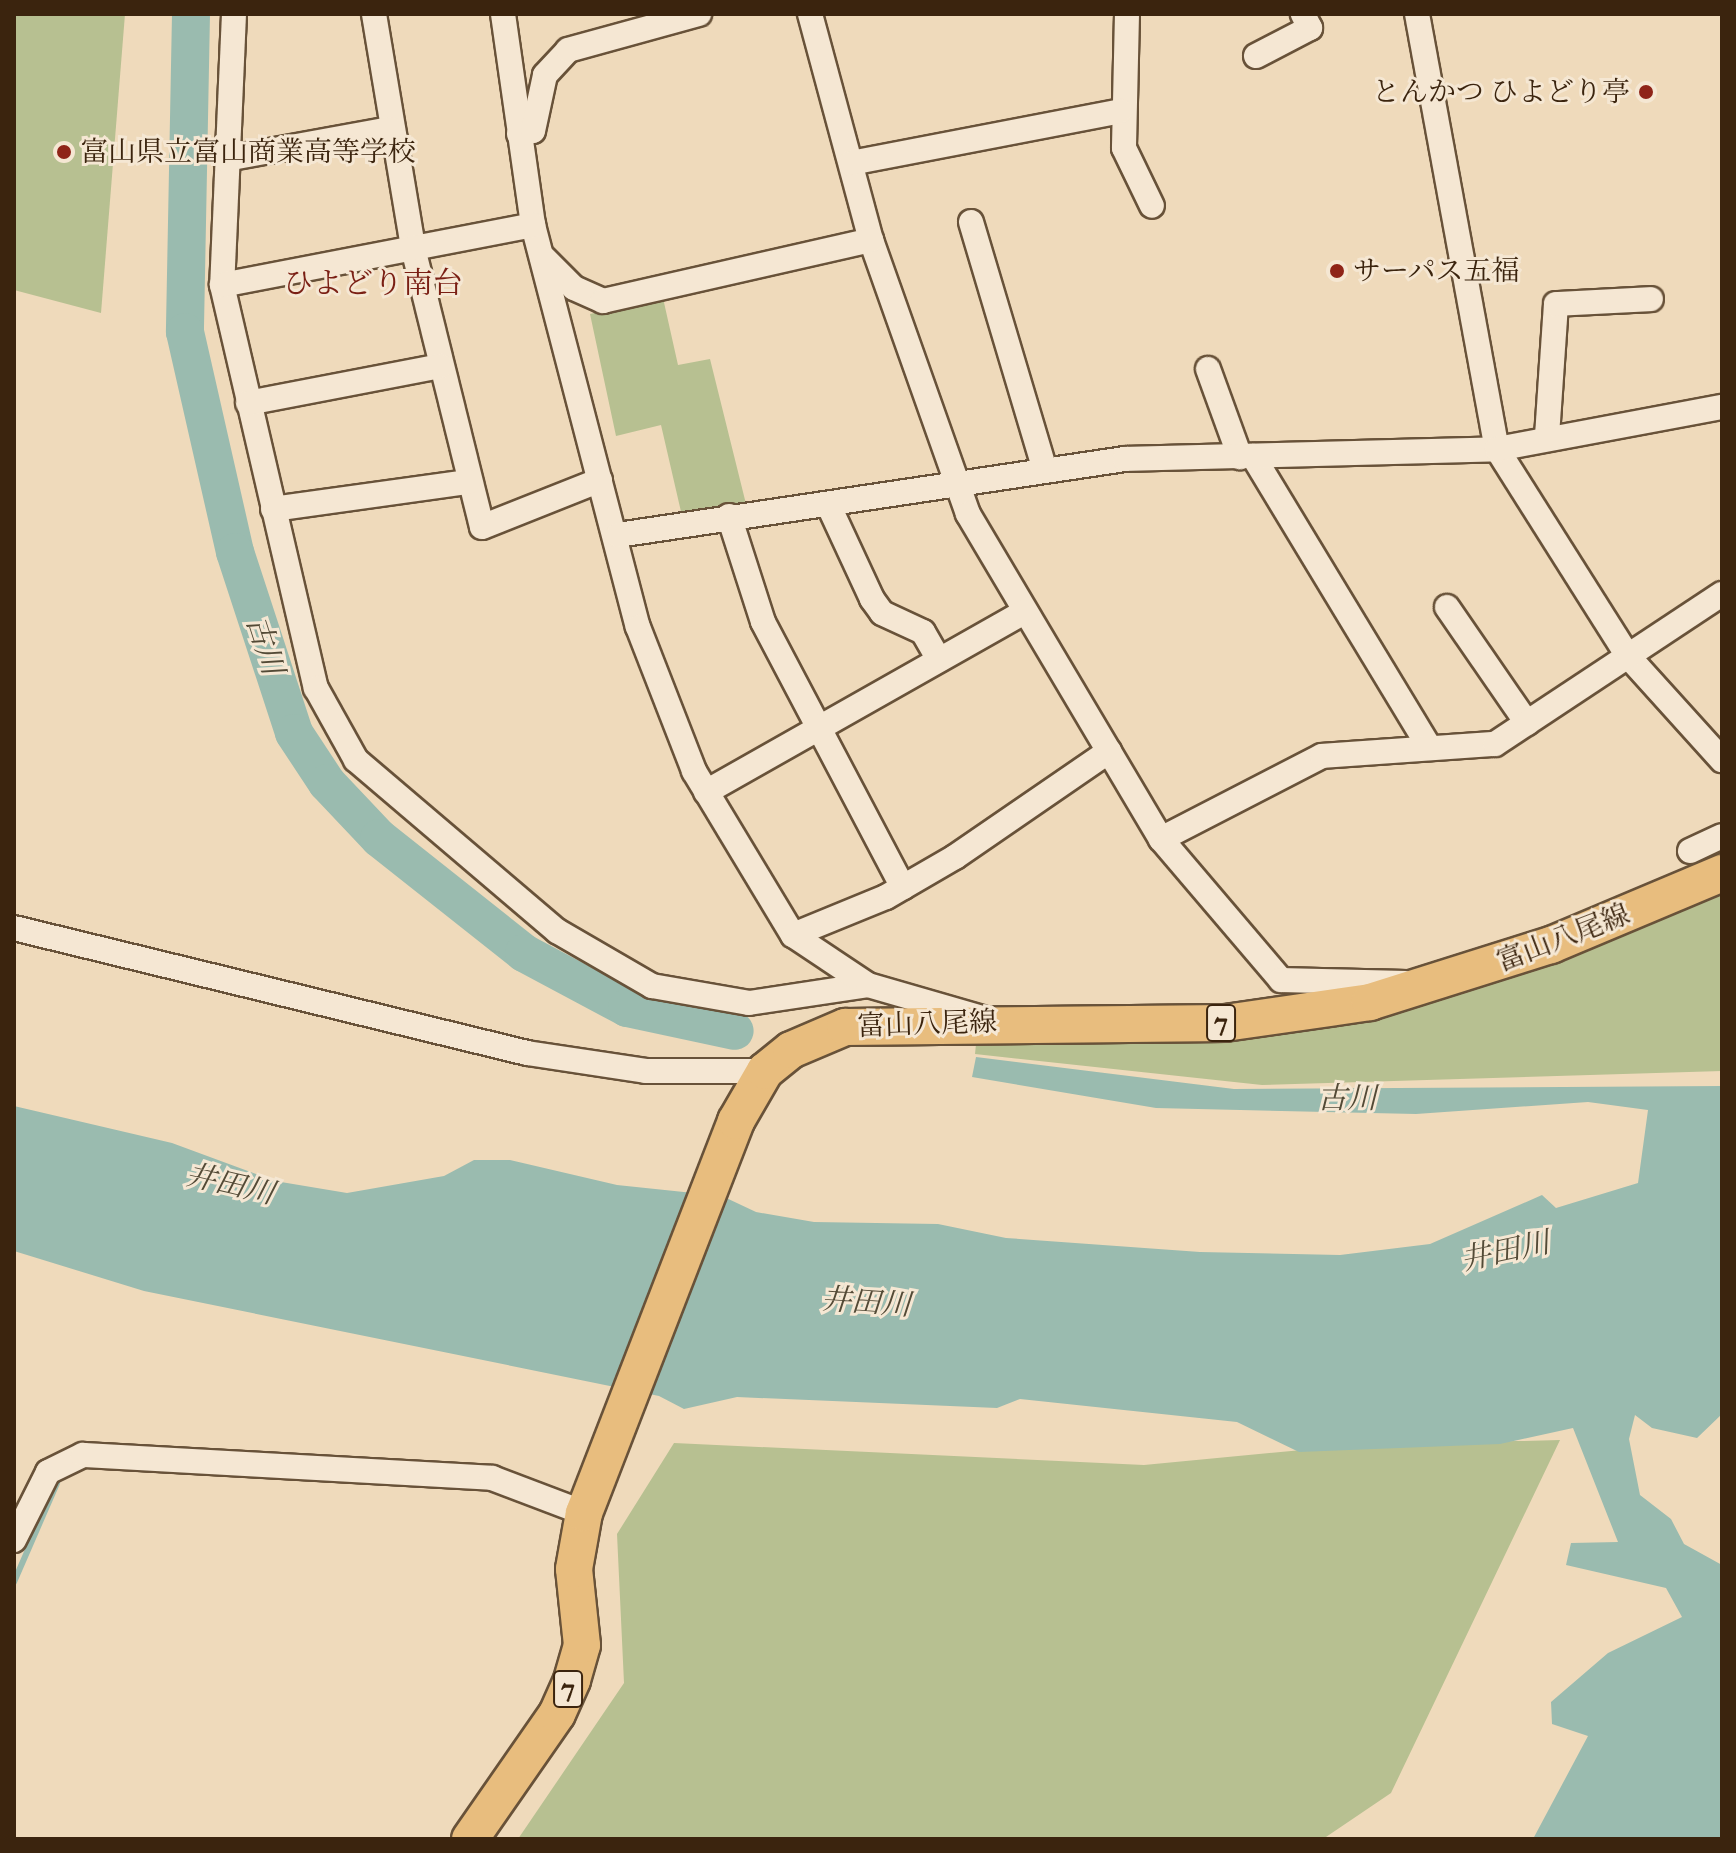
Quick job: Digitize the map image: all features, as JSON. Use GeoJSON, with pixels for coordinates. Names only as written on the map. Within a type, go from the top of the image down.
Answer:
{"type":"FeatureCollection","features":[{"type":"Feature","properties":{"kind":"main road","name":"富山八尾線"},"geometry":{"type":"LineString","coordinates":[[470,1839],[557,1714],[572,1680],[582,1645],[574,1569],[584,1513],[736,1121],[765,1071],[791,1050],[845,1027],[988,1020],[1225,1023],[1434,986],[1722,873]]}},
{"type":"Feature","properties":{"kind":"street"},"geometry":{"type":"LineString","coordinates":[[234,14],[222,285],[316,688],[356,760],[520,901],[617,967],[688,998],[749,1003],[868,985]]}},
{"type":"Feature","properties":{"kind":"street"},"geometry":{"type":"LineString","coordinates":[[374,14],[390,129],[413,248],[468,482],[482,527],[600,480]]}},
{"type":"Feature","properties":{"kind":"street"},"geometry":{"type":"LineString","coordinates":[[503,14],[533,225],[664,707],[706,792],[793,935],[868,985],[988,1020]]}},
{"type":"Feature","properties":{"kind":"street"},"geometry":{"type":"LineString","coordinates":[[519,134],[533,131],[545,75],[568,50],[699,14]]}},
{"type":"Feature","properties":{"kind":"street"},"geometry":{"type":"LineString","coordinates":[[810,14],[871,240],[955,482],[1024,612],[1161,839],[1281,980],[1434,986]]}},
{"type":"Feature","properties":{"kind":"street"},"geometry":{"type":"LineString","coordinates":[[1127,14],[1120,111],[1134,179],[1152,206]]}},
{"type":"Feature","properties":{"kind":"street"},"geometry":{"type":"LineString","coordinates":[[1256,56],[1310,28],[1303,14]]}},
{"type":"Feature","properties":{"kind":"street"},"geometry":{"type":"LineString","coordinates":[[1417,14],[1497,449],[1627,655],[1722,760]]}},
{"type":"Feature","properties":{"kind":"street"},"geometry":{"type":"LineString","coordinates":[[851,163],[1120,111]]}},
{"type":"Feature","properties":{"kind":"street"},"geometry":{"type":"LineString","coordinates":[[226,159],[390,129]]}},
{"type":"Feature","properties":{"kind":"street"},"geometry":{"type":"LineString","coordinates":[[971,222],[1045,470]]}},
{"type":"Feature","properties":{"kind":"street"},"geometry":{"type":"LineString","coordinates":[[222,285],[533,225]]}},
{"type":"Feature","properties":{"kind":"street"},"geometry":{"type":"LineString","coordinates":[[543,257],[574,288],[603,301],[871,240]]}},
{"type":"Feature","properties":{"kind":"street"},"geometry":{"type":"LineString","coordinates":[[1547,436],[1556,304],[1651,299]]}},
{"type":"Feature","properties":{"kind":"street"},"geometry":{"type":"LineString","coordinates":[[248,403],[440,366]]}},
{"type":"Feature","properties":{"kind":"street"},"geometry":{"type":"LineString","coordinates":[[1208,369],[1247,457],[1430,748]]}},
{"type":"Feature","properties":{"kind":"street"},"geometry":{"type":"LineString","coordinates":[[618,535],[955,482],[1125,459],[1497,449],[1547,436],[1722,407]]}},
{"type":"Feature","properties":{"kind":"street"},"geometry":{"type":"LineString","coordinates":[[273,509],[468,482]]}},
{"type":"Feature","properties":{"kind":"street"},"geometry":{"type":"LineString","coordinates":[[828,504],[872,599],[882,613],[923,632],[939,660]]}},
{"type":"Feature","properties":{"kind":"street"},"geometry":{"type":"LineString","coordinates":[[729,516],[763,622],[903,887]]}},
{"type":"Feature","properties":{"kind":"street"},"geometry":{"type":"LineString","coordinates":[[1161,839],[1322,756],[1495,744],[1722,594]]}},
{"type":"Feature","properties":{"kind":"street"},"geometry":{"type":"LineString","coordinates":[[1447,607],[1527,723]]}},
{"type":"Feature","properties":{"kind":"street"},"geometry":{"type":"LineString","coordinates":[[706,792],[1024,612]]}},
{"type":"Feature","properties":{"kind":"street"},"geometry":{"type":"LineString","coordinates":[[793,935],[903,887],[1109,751]]}},
{"type":"Feature","properties":{"kind":"street"},"geometry":{"type":"LineString","coordinates":[[1690,851],[1722,836]]}},
{"type":"Feature","properties":{"kind":"street"},"geometry":{"type":"LineString","coordinates":[[14,928],[527,1053],[646,1071],[765,1071]]}},
{"type":"Feature","properties":{"kind":"street"},"geometry":{"type":"LineString","coordinates":[[14,1540],[48,1472],[83,1455],[492,1478],[584,1513]]}},
{"type":"Feature","properties":{"kind":"green space","name":"富山県立富山商業高等学校"},"geometry":{"type":"Polygon","coordinates":[[[14,14],[125,14],[101,313],[14,290],[14,14]]]}},
{"type":"Feature","properties":{"kind":"green space"},"geometry":{"type":"Polygon","coordinates":[[[663,298],[678,365],[710,359],[747,508],[682,516],[661,425],[616,436],[590,314],[663,298]]]}},
{"type":"Feature","properties":{"kind":"green space"},"geometry":{"type":"Polygon","coordinates":[[[1722,885],[1722,1071],[1262,1085],[975,1054],[977,1034],[1273,1031],[1722,885]]]}},
{"type":"Feature","properties":{"kind":"green space"},"geometry":{"type":"Polygon","coordinates":[[[1560,1440],[1391,1793],[1323,1839],[518,1839],[624,1683],[617,1534],[674,1443],[1144,1465],[1355,1445],[1560,1440]]]}},
{"type":"Feature","properties":{"kind":"water","name":"井田川"},"geometry":{"type":"Polygon","coordinates":[[[976,1057],[1234,1089],[1722,1086],[1722,1414],[1697,1438],[1652,1428],[1635,1415],[1629,1439],[1640,1495],[1671,1519],[1684,1544],[1722,1565],[1722,1839],[1533,1839],[1588,1736],[1552,1724],[1551,1702],[1608,1653],[1682,1617],[1666,1588],[1566,1565],[1571,1543],[1618,1542],[1573,1428],[1500,1444],[1299,1452],[1237,1422],[1020,1399],[997,1408],[737,1397],[684,1409],[659,1396],[144,1291],[14,1251],[14,1106],[172,1143],[275,1181],[347,1193],[444,1176],[474,1160],[510,1160],[617,1185],[722,1196],[756,1212],[814,1222],[938,1224],[1006,1238],[1200,1252],[1340,1255],[1430,1244],[1542,1195],[1556,1208],[1638,1183],[1648,1110],[1588,1102],[1416,1114],[1156,1108],[972,1077],[976,1057]]]}},
{"type":"Feature","properties":{"kind":"waterway","name":"古川"},"geometry":{"type":"LineString","coordinates":[[191,14],[185,332],[235,552],[294,733],[327,783],[379,838],[524,953],[627,1008],[735,1031]]}},
{"type":"Feature","properties":{"kind":"waterway"},"geometry":{"type":"LineString","coordinates":[[14,1582],[57,1483]]}},
{"type":"Feature","properties":{"kind":"place","name":"とんかつ ひよどり亭"},"geometry":{"type":"Point","coordinates":[1646,92]}},
{"type":"Feature","properties":{"kind":"place","name":"富山県立富山商業高等学校"},"geometry":{"type":"Point","coordinates":[64,152]}},
{"type":"Feature","properties":{"kind":"place","name":"サーパス五福"},"geometry":{"type":"Point","coordinates":[1337,271]}},
{"type":"Feature","properties":{"kind":"district","name":"ひよどり南台"},"geometry":{"type":"Point","coordinates":[373,283]}}]}
